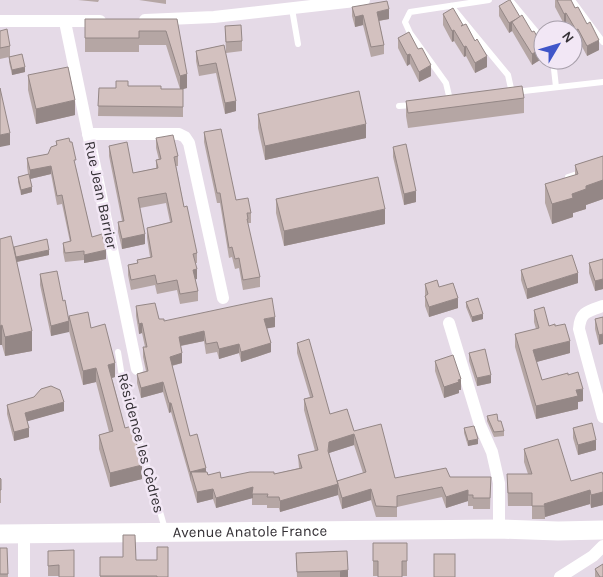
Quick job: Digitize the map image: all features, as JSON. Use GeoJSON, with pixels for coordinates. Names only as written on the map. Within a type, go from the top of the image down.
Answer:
{"type":"FeatureCollection","features":[{"type":"Feature","properties":{"kind":"main road","name":"Avenue Anatole France"},"geometry":{"type":"LineString","coordinates":[[0,534],[603,530]]}},
{"type":"Feature","properties":{"kind":"street"},"geometry":{"type":"LineString","coordinates":[[137,20],[214,17],[364,0]]}},
{"type":"Feature","properties":{"kind":"street"},"geometry":{"type":"LineString","coordinates":[[0,21],[108,21]]}},
{"type":"Feature","properties":{"kind":"street","name":"Rue Jean Barrier"},"geometry":{"type":"LineString","coordinates":[[65,22],[137,369]]}},
{"type":"Feature","properties":{"kind":"street"},"geometry":{"type":"LineString","coordinates":[[88,134],[179,134],[185,138],[189,143],[223,298]]}},
{"type":"Feature","properties":{"kind":"street"},"geometry":{"type":"LineString","coordinates":[[603,306],[587,312],[580,319],[579,329],[603,417]]}},
{"type":"Feature","properties":{"kind":"street"},"geometry":{"type":"LineString","coordinates":[[449,323],[480,425],[492,452],[499,483],[499,530]]}},
{"type":"Feature","properties":{"kind":"street"},"geometry":{"type":"LineString","coordinates":[[24,533],[24,577]]}},
{"type":"Feature","properties":{"kind":"street"},"geometry":{"type":"LineString","coordinates":[[560,577],[593,556],[603,546]]}},
{"type":"Feature","properties":{"kind":"lane"},"geometry":{"type":"LineString","coordinates":[[450,100],[446,84],[410,33],[405,22],[410,12],[489,0]]}},
{"type":"Feature","properties":{"kind":"lane"},"geometry":{"type":"LineString","coordinates":[[510,0],[533,28]]}},
{"type":"Feature","properties":{"kind":"lane"},"geometry":{"type":"LineString","coordinates":[[572,0],[603,42]]}},
{"type":"Feature","properties":{"kind":"lane"},"geometry":{"type":"LineString","coordinates":[[450,6],[508,76],[512,93]]}},
{"type":"Feature","properties":{"kind":"lane"},"geometry":{"type":"LineString","coordinates":[[292,9],[298,44]]}},
{"type":"Feature","properties":{"kind":"lane"},"geometry":{"type":"LineString","coordinates":[[554,70],[556,87]]}},
{"type":"Feature","properties":{"kind":"lane"},"geometry":{"type":"LineString","coordinates":[[504,94],[603,82]]}},
{"type":"Feature","properties":{"kind":"lane"},"geometry":{"type":"LineString","coordinates":[[441,101],[458,99]]}},
{"type":"Feature","properties":{"kind":"lane"},"geometry":{"type":"LineString","coordinates":[[399,106],[424,103]]}},
{"type":"Feature","properties":{"kind":"lane"},"geometry":{"type":"LineString","coordinates":[[568,177],[594,168]]}},
{"type":"Feature","properties":{"kind":"lane","name":"Résidence les Cèdres"},"geometry":{"type":"LineString","coordinates":[[118,352],[123,382],[166,533]]}},
{"type":"Feature","properties":{"kind":"building"},"geometry":{"type":"Polygon","coordinates":[[[509,0],[520,17],[509,23],[499,6],[509,0]]]}},
{"type":"Feature","properties":{"kind":"building"},"geometry":{"type":"Polygon","coordinates":[[[557,0],[571,0],[575,8],[578,7],[587,24],[590,22],[599,40],[587,46],[583,38],[583,20],[570,20],[566,13],[564,14],[557,0]]]}},
{"type":"Feature","properties":{"kind":"building"},"geometry":{"type":"Polygon","coordinates":[[[387,1],[389,9],[377,12],[384,45],[371,47],[363,15],[355,17],[352,7],[387,1]]]}},
{"type":"Feature","properties":{"kind":"building"},"geometry":{"type":"Polygon","coordinates":[[[453,8],[463,25],[461,26],[466,24],[475,41],[477,39],[487,56],[475,63],[466,46],[464,47],[454,30],[452,31],[443,14],[453,8]]]}},
{"type":"Feature","properties":{"kind":"building"},"geometry":{"type":"Polygon","coordinates":[[[522,15],[533,32],[533,53],[532,54],[512,22],[522,15]]]}},
{"type":"Feature","properties":{"kind":"building"},"geometry":{"type":"Polygon","coordinates":[[[85,19],[177,19],[187,74],[180,76],[166,31],[139,31],[139,38],[85,38],[85,19]]]}},
{"type":"Feature","properties":{"kind":"building"},"geometry":{"type":"Polygon","coordinates":[[[241,25],[242,41],[226,42],[225,26],[241,25]]]}},
{"type":"Feature","properties":{"kind":"building"},"geometry":{"type":"Polygon","coordinates":[[[7,29],[10,46],[0,48],[0,31],[7,29]]]}},
{"type":"Feature","properties":{"kind":"building"},"geometry":{"type":"Polygon","coordinates":[[[409,32],[418,49],[422,48],[431,65],[419,72],[410,54],[407,55],[398,38],[409,32]]]}},
{"type":"Feature","properties":{"kind":"building"},"geometry":{"type":"Polygon","coordinates":[[[224,45],[236,101],[225,103],[216,63],[199,66],[196,51],[224,45]]]}},
{"type":"Feature","properties":{"kind":"building"},"geometry":{"type":"Polygon","coordinates":[[[22,54],[25,67],[12,70],[9,57],[22,54]]]}},
{"type":"Feature","properties":{"kind":"building"},"geometry":{"type":"Polygon","coordinates":[[[68,67],[75,100],[36,109],[28,75],[68,67]]]}},
{"type":"Feature","properties":{"kind":"building"},"geometry":{"type":"Polygon","coordinates":[[[116,81],[128,81],[128,86],[161,86],[161,89],[183,89],[183,107],[98,106],[99,88],[116,88],[116,81]]]}},
{"type":"Feature","properties":{"kind":"building"},"geometry":{"type":"Polygon","coordinates":[[[522,86],[524,98],[408,113],[406,101],[522,86]]]}},
{"type":"Feature","properties":{"kind":"building"},"geometry":{"type":"Polygon","coordinates":[[[0,88],[10,133],[0,135],[0,88]]]}},
{"type":"Feature","properties":{"kind":"building"},"geometry":{"type":"Polygon","coordinates":[[[359,91],[366,124],[265,146],[258,114],[359,91]]]}},
{"type":"Feature","properties":{"kind":"building"},"geometry":{"type":"Polygon","coordinates":[[[221,129],[236,200],[248,198],[251,213],[247,213],[247,219],[260,277],[243,280],[239,258],[235,259],[232,247],[229,248],[220,193],[217,193],[204,132],[221,129]]]}},
{"type":"Feature","properties":{"kind":"building"},"geometry":{"type":"Polygon","coordinates":[[[173,135],[178,156],[174,157],[184,207],[187,206],[197,253],[193,254],[197,269],[193,270],[198,291],[180,294],[177,280],[157,284],[155,275],[131,280],[128,265],[138,263],[137,260],[152,257],[147,228],[172,222],[166,193],[138,198],[145,234],[122,239],[118,222],[124,221],[109,146],[127,142],[133,173],[158,168],[156,160],[161,159],[156,138],[173,135]]]}},
{"type":"Feature","properties":{"kind":"building"},"geometry":{"type":"Polygon","coordinates":[[[69,138],[70,142],[72,142],[76,160],[74,160],[92,237],[102,234],[106,250],[84,255],[84,251],[65,253],[63,243],[71,241],[62,195],[57,196],[51,166],[30,170],[27,158],[48,154],[51,147],[57,145],[56,141],[69,138]]]}},
{"type":"Feature","properties":{"kind":"building"},"geometry":{"type":"Polygon","coordinates":[[[406,144],[416,191],[404,194],[393,147],[406,144]]]}},
{"type":"Feature","properties":{"kind":"building"},"geometry":{"type":"Polygon","coordinates":[[[603,156],[603,180],[586,186],[586,189],[572,194],[573,198],[552,204],[545,184],[578,174],[575,165],[603,156]]]}},
{"type":"Feature","properties":{"kind":"building"},"geometry":{"type":"Polygon","coordinates":[[[29,174],[32,187],[21,190],[18,177],[29,174]]]}},
{"type":"Feature","properties":{"kind":"building"},"geometry":{"type":"Polygon","coordinates":[[[378,177],[385,209],[284,231],[276,199],[378,177]]]}},
{"type":"Feature","properties":{"kind":"building"},"geometry":{"type":"Polygon","coordinates":[[[11,236],[32,331],[5,337],[2,325],[0,326],[0,239],[11,236]]]}},
{"type":"Feature","properties":{"kind":"building"},"geometry":{"type":"Polygon","coordinates":[[[47,239],[49,250],[16,257],[14,247],[47,239]]]}},
{"type":"Feature","properties":{"kind":"building"},"geometry":{"type":"Polygon","coordinates":[[[572,255],[578,273],[527,289],[521,270],[572,255]]]}},
{"type":"Feature","properties":{"kind":"building"},"geometry":{"type":"Polygon","coordinates":[[[603,259],[603,279],[595,281],[589,263],[603,259]]]}},
{"type":"Feature","properties":{"kind":"building"},"geometry":{"type":"Polygon","coordinates":[[[57,271],[69,321],[51,326],[40,274],[57,271]]]}},
{"type":"Feature","properties":{"kind":"building"},"geometry":{"type":"Polygon","coordinates":[[[437,280],[439,287],[453,283],[458,298],[429,307],[425,296],[428,294],[425,284],[437,280]]]}},
{"type":"Feature","properties":{"kind":"building"},"geometry":{"type":"Polygon","coordinates":[[[272,298],[275,317],[264,319],[271,343],[241,352],[239,344],[219,349],[217,342],[206,344],[204,331],[179,337],[182,353],[170,357],[190,436],[197,434],[206,468],[190,472],[171,403],[169,403],[163,382],[141,388],[137,374],[148,371],[143,347],[147,347],[142,323],[139,324],[136,306],[155,303],[159,319],[164,319],[164,321],[272,298]]]}},
{"type":"Feature","properties":{"kind":"building"},"geometry":{"type":"Polygon","coordinates":[[[478,298],[483,314],[472,317],[466,302],[478,298]]]}},
{"type":"Feature","properties":{"kind":"building"},"geometry":{"type":"Polygon","coordinates":[[[544,307],[549,326],[565,324],[570,341],[533,350],[542,380],[578,372],[583,389],[576,390],[578,396],[536,406],[515,334],[539,328],[534,310],[544,307]]]}},
{"type":"Feature","properties":{"kind":"building"},"geometry":{"type":"Polygon","coordinates":[[[88,312],[91,328],[105,324],[115,363],[108,365],[125,428],[132,426],[142,465],[110,473],[99,435],[113,431],[96,368],[83,371],[69,316],[88,312]]]}},
{"type":"Feature","properties":{"kind":"building"},"geometry":{"type":"Polygon","coordinates":[[[603,317],[603,334],[599,335],[595,319],[603,317]]]}},
{"type":"Feature","properties":{"kind":"building"},"geometry":{"type":"Polygon","coordinates":[[[309,339],[330,414],[347,409],[354,431],[381,424],[395,478],[446,468],[450,477],[491,477],[490,498],[473,498],[473,495],[468,495],[468,490],[446,497],[442,487],[397,496],[397,507],[376,506],[371,489],[342,498],[338,484],[280,501],[279,497],[267,497],[268,494],[252,494],[253,487],[216,498],[213,489],[197,492],[191,472],[207,472],[208,475],[220,472],[221,478],[250,472],[274,472],[274,474],[302,468],[298,455],[318,450],[304,399],[313,397],[297,343],[309,339]],[[354,434],[329,442],[328,451],[337,481],[366,472],[354,434]]]}},
{"type":"Feature","properties":{"kind":"building"},"geometry":{"type":"Polygon","coordinates":[[[485,349],[491,375],[477,378],[469,353],[485,349]]]}},
{"type":"Feature","properties":{"kind":"building"},"geometry":{"type":"Polygon","coordinates":[[[453,355],[461,379],[458,380],[459,382],[444,387],[435,361],[453,355]]]}},
{"type":"Feature","properties":{"kind":"building"},"geometry":{"type":"Polygon","coordinates":[[[51,386],[60,390],[64,402],[25,413],[29,428],[14,432],[7,405],[34,397],[41,389],[51,386]]]}},
{"type":"Feature","properties":{"kind":"building"},"geometry":{"type":"Polygon","coordinates":[[[497,414],[498,421],[501,421],[504,431],[494,432],[487,416],[497,414]]]}},
{"type":"Feature","properties":{"kind":"building"},"geometry":{"type":"Polygon","coordinates":[[[592,423],[596,440],[578,445],[573,428],[592,423]]]}},
{"type":"Feature","properties":{"kind":"building"},"geometry":{"type":"Polygon","coordinates":[[[474,426],[478,439],[468,441],[464,428],[474,426]]]}},
{"type":"Feature","properties":{"kind":"building"},"geometry":{"type":"Polygon","coordinates":[[[558,439],[571,481],[602,472],[603,492],[591,495],[590,490],[544,504],[545,506],[532,506],[532,493],[508,493],[507,474],[532,474],[524,449],[558,439]]]}},
{"type":"Feature","properties":{"kind":"building"},"geometry":{"type":"Polygon","coordinates":[[[123,535],[135,535],[136,560],[157,560],[157,547],[168,547],[168,577],[100,576],[100,557],[123,557],[123,535]]]}},
{"type":"Feature","properties":{"kind":"building"},"geometry":{"type":"Polygon","coordinates":[[[373,543],[407,543],[407,561],[402,561],[402,577],[378,577],[378,561],[373,561],[373,543]]]}},
{"type":"Feature","properties":{"kind":"building"},"geometry":{"type":"Polygon","coordinates":[[[0,548],[7,548],[8,574],[0,574],[0,548]]]}},
{"type":"Feature","properties":{"kind":"building"},"geometry":{"type":"Polygon","coordinates":[[[74,550],[74,577],[59,577],[59,565],[48,566],[48,551],[74,550]]]}},
{"type":"Feature","properties":{"kind":"building"},"geometry":{"type":"Polygon","coordinates":[[[347,551],[348,570],[297,572],[296,553],[347,551]]]}},
{"type":"Feature","properties":{"kind":"building"},"geometry":{"type":"Polygon","coordinates":[[[434,554],[455,554],[455,577],[434,577],[434,554]]]}},
{"type":"Feature","properties":{"kind":"building"},"geometry":{"type":"Polygon","coordinates":[[[603,564],[603,577],[600,577],[595,569],[603,564]]]}}]}
